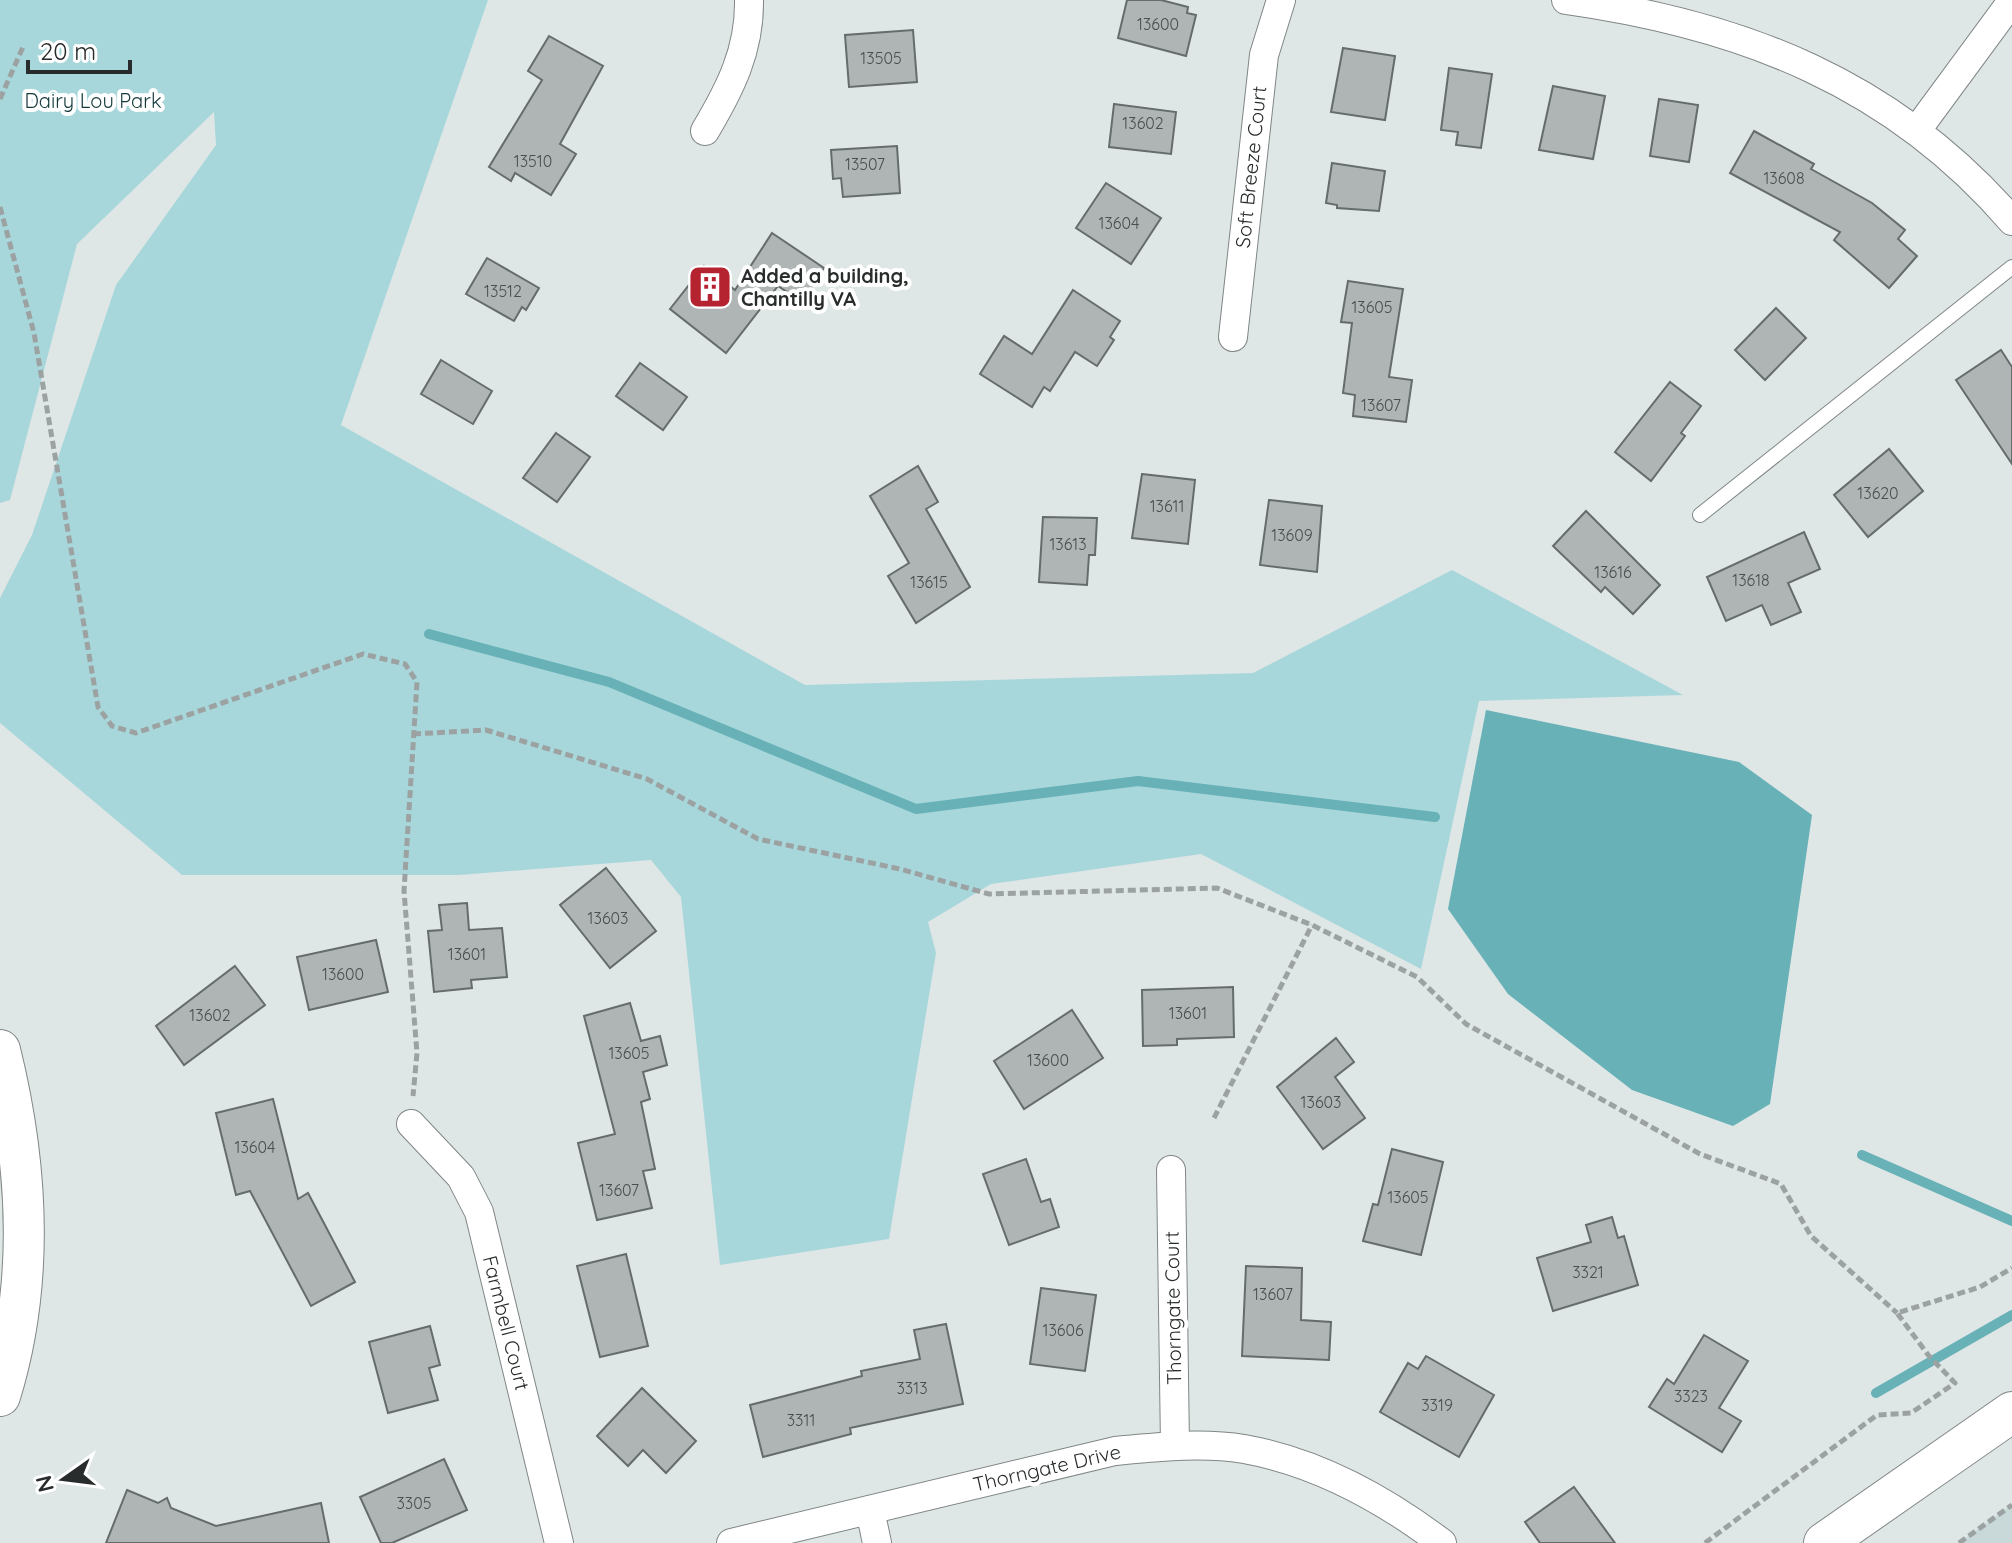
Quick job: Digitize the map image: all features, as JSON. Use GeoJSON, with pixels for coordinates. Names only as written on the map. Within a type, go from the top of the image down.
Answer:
{"type":"FeatureCollection","features":[{"type":"Feature","properties":{"kind":"main road"},"geometry":{"type":"LineString","coordinates":[[0,1050],[15,1109],[22,1162],[24,1244],[17,1325],[0,1396]]}},
{"type":"Feature","properties":{"kind":"main road"},"geometry":{"type":"LineString","coordinates":[[1824,1543],[2012,1412]]}},
{"type":"Feature","properties":{"kind":"street"},"geometry":{"type":"LineString","coordinates":[[705,131],[730,90],[742,57],[749,0]]}},
{"type":"Feature","properties":{"kind":"street","name":"Soft Breeze Court"},"geometry":{"type":"LineString","coordinates":[[1233,337],[1264,55],[1281,0]]}},
{"type":"Feature","properties":{"kind":"street"},"geometry":{"type":"LineString","coordinates":[[1566,0],[1669,17],[1743,38],[1790,56],[1856,90],[1917,130],[1978,181],[2012,221]]}},
{"type":"Feature","properties":{"kind":"street"},"geometry":{"type":"LineString","coordinates":[[1917,130],[2012,1]]}},
{"type":"Feature","properties":{"kind":"street","name":"Farmbell Court"},"geometry":{"type":"LineString","coordinates":[[411,1124],[461,1177],[479,1212],[559,1543]]}},
{"type":"Feature","properties":{"kind":"street","name":"Thorngate Court"},"geometry":{"type":"LineString","coordinates":[[1171,1170],[1175,1446]]}},
{"type":"Feature","properties":{"kind":"street","name":"Thorngate Drive"},"geometry":{"type":"LineString","coordinates":[[731,1543],[1115,1451],[1175,1446],[1244,1449],[1320,1471],[1363,1490],[1442,1543]]}},
{"type":"Feature","properties":{"kind":"street"},"geometry":{"type":"LineString","coordinates":[[870,1510],[877,1543]]}},
{"type":"Feature","properties":{"kind":"lane"},"geometry":{"type":"LineString","coordinates":[[1700,515],[2012,267]]}},
{"type":"Feature","properties":{"kind":"path"},"geometry":{"type":"LineString","coordinates":[[0,99],[23,47]]}},
{"type":"Feature","properties":{"kind":"path"},"geometry":{"type":"LineString","coordinates":[[0,207],[34,333],[98,707],[112,726],[136,733],[363,654],[405,664],[417,682],[404,891],[417,1053],[411,1124]]}},
{"type":"Feature","properties":{"kind":"path"},"geometry":{"type":"LineString","coordinates":[[413,734],[486,730],[647,779],[758,839],[989,894],[1217,888],[1312,925],[1417,977],[1466,1024],[1686,1146],[1781,1184],[1811,1236],[1897,1313],[1929,1356],[1955,1383],[1911,1413],[1877,1415],[1705,1543]]}},
{"type":"Feature","properties":{"kind":"path"},"geometry":{"type":"LineString","coordinates":[[1214,1118],[1312,925]]}},
{"type":"Feature","properties":{"kind":"path"},"geometry":{"type":"LineString","coordinates":[[1897,1313],[1980,1287],[2012,1268]]}},
{"type":"Feature","properties":{"kind":"path"},"geometry":{"type":"LineString","coordinates":[[1959,1543],[2012,1505]]}},
{"type":"Feature","properties":{"kind":"shaded area"},"geometry":{"type":"Polygon","coordinates":[[[1486,710],[1739,762],[1812,815],[1770,1104],[1733,1126],[1632,1090],[1508,994],[1448,909],[1486,710]]]}},
{"type":"Feature","properties":{"kind":"shaded area"},"geometry":{"type":"Polygon","coordinates":[[[2012,1504],[2012,1543],[1959,1543],[2012,1504]]]}},
{"type":"Feature","properties":{"kind":"green space","name":"Dairy Lou Park"},"geometry":{"type":"Polygon","coordinates":[[[0,0],[488,0],[341,425],[805,685],[1253,673],[1452,570],[1683,695],[1479,701],[1421,969],[1201,854],[991,884],[928,922],[936,953],[889,1239],[720,1265],[681,897],[651,860],[459,875],[182,875],[0,723],[0,598],[32,535],[116,285],[216,145],[214,112],[77,244],[10,500],[0,503],[0,0]]]}},
{"type":"Feature","properties":{"kind":"building"},"geometry":{"type":"Polygon","coordinates":[[[1127,0],[1161,0],[1188,7],[1187,13],[1196,15],[1186,56],[1118,38],[1127,0]]]}},
{"type":"Feature","properties":{"kind":"building"},"geometry":{"type":"Polygon","coordinates":[[[913,30],[917,82],[849,87],[845,35],[913,30]]]}},
{"type":"Feature","properties":{"kind":"building"},"geometry":{"type":"Polygon","coordinates":[[[549,36],[603,66],[560,144],[576,154],[551,195],[515,173],[511,181],[489,167],[542,80],[528,71],[549,36]]]}},
{"type":"Feature","properties":{"kind":"building"},"geometry":{"type":"Polygon","coordinates":[[[1343,48],[1395,56],[1385,120],[1331,112],[1343,48]]]}},
{"type":"Feature","properties":{"kind":"building"},"geometry":{"type":"Polygon","coordinates":[[[1449,68],[1492,74],[1481,148],[1456,145],[1458,132],[1441,130],[1449,68]]]}},
{"type":"Feature","properties":{"kind":"building"},"geometry":{"type":"Polygon","coordinates":[[[1553,86],[1605,96],[1593,159],[1539,150],[1553,86]]]}},
{"type":"Feature","properties":{"kind":"building"},"geometry":{"type":"Polygon","coordinates":[[[1659,99],[1698,105],[1689,162],[1650,156],[1659,99]]]}},
{"type":"Feature","properties":{"kind":"building"},"geometry":{"type":"Polygon","coordinates":[[[1114,104],[1176,112],[1171,154],[1109,147],[1114,104]]]}},
{"type":"Feature","properties":{"kind":"building"},"geometry":{"type":"Polygon","coordinates":[[[1754,131],[1814,164],[1811,169],[1872,203],[1905,230],[1898,239],[1917,256],[1889,288],[1834,240],[1840,232],[1730,173],[1754,131]]]}},
{"type":"Feature","properties":{"kind":"building"},"geometry":{"type":"Polygon","coordinates":[[[897,146],[900,193],[843,197],[841,178],[833,179],[831,150],[897,146]]]}},
{"type":"Feature","properties":{"kind":"building"},"geometry":{"type":"Polygon","coordinates":[[[1332,163],[1385,171],[1379,211],[1337,208],[1337,205],[1326,203],[1332,163]]]}},
{"type":"Feature","properties":{"kind":"building"},"geometry":{"type":"Polygon","coordinates":[[[1106,183],[1161,218],[1131,264],[1076,228],[1106,183]]]}},
{"type":"Feature","properties":{"kind":"building"},"geometry":{"type":"Polygon","coordinates":[[[772,233],[824,268],[802,302],[778,286],[726,353],[670,309],[704,266],[735,290],[772,233]]]}},
{"type":"Feature","properties":{"kind":"building"},"geometry":{"type":"Polygon","coordinates":[[[487,258],[539,288],[526,310],[522,307],[514,321],[466,294],[487,258]]]}},
{"type":"Feature","properties":{"kind":"building"},"geometry":{"type":"Polygon","coordinates":[[[1348,281],[1403,289],[1389,377],[1412,380],[1406,422],[1353,416],[1355,395],[1343,393],[1352,323],[1341,322],[1348,281]]]}},
{"type":"Feature","properties":{"kind":"building"},"geometry":{"type":"Polygon","coordinates":[[[1073,290],[1120,321],[1110,337],[1114,340],[1097,366],[1075,352],[1050,391],[1044,387],[1032,407],[980,374],[1004,336],[1032,354],[1073,290]]]}},
{"type":"Feature","properties":{"kind":"building"},"geometry":{"type":"Polygon","coordinates":[[[1776,308],[1806,338],[1765,380],[1735,350],[1776,308]]]}},
{"type":"Feature","properties":{"kind":"building"},"geometry":{"type":"Polygon","coordinates":[[[2001,350],[2012,367],[2012,464],[1956,380],[2001,350]]]}},
{"type":"Feature","properties":{"kind":"building"},"geometry":{"type":"Polygon","coordinates":[[[441,360],[492,391],[473,424],[421,394],[441,360]]]}},
{"type":"Feature","properties":{"kind":"building"},"geometry":{"type":"Polygon","coordinates":[[[640,363],[687,397],[663,430],[616,396],[640,363]]]}},
{"type":"Feature","properties":{"kind":"building"},"geometry":{"type":"Polygon","coordinates":[[[1670,382],[1701,406],[1681,433],[1685,436],[1651,481],[1615,452],[1670,382]]]}},
{"type":"Feature","properties":{"kind":"building"},"geometry":{"type":"Polygon","coordinates":[[[556,433],[590,457],[557,502],[523,478],[556,433]]]}},
{"type":"Feature","properties":{"kind":"building"},"geometry":{"type":"Polygon","coordinates":[[[1889,449],[1923,491],[1868,537],[1834,495],[1889,449]]]}},
{"type":"Feature","properties":{"kind":"building"},"geometry":{"type":"Polygon","coordinates":[[[918,466],[938,502],[926,509],[970,587],[916,623],[888,576],[909,563],[870,496],[918,466]]]}},
{"type":"Feature","properties":{"kind":"building"},"geometry":{"type":"Polygon","coordinates":[[[1142,474],[1195,480],[1188,544],[1132,538],[1142,474]]]}},
{"type":"Feature","properties":{"kind":"building"},"geometry":{"type":"Polygon","coordinates":[[[1269,500],[1322,506],[1317,572],[1260,565],[1269,500]]]}},
{"type":"Feature","properties":{"kind":"building"},"geometry":{"type":"Polygon","coordinates":[[[1586,511],[1660,585],[1633,614],[1605,587],[1601,592],[1553,546],[1586,511]]]}},
{"type":"Feature","properties":{"kind":"building"},"geometry":{"type":"Polygon","coordinates":[[[1043,517],[1097,518],[1095,555],[1089,555],[1087,585],[1039,582],[1043,517]]]}},
{"type":"Feature","properties":{"kind":"building"},"geometry":{"type":"Polygon","coordinates":[[[1804,532],[1820,569],[1788,583],[1801,612],[1771,625],[1762,605],[1726,621],[1707,577],[1804,532]]]}},
{"type":"Feature","properties":{"kind":"building"},"geometry":{"type":"Polygon","coordinates":[[[606,868],[656,931],[610,968],[560,905],[606,868]]]}},
{"type":"Feature","properties":{"kind":"building"},"geometry":{"type":"Polygon","coordinates":[[[467,903],[469,930],[502,928],[507,977],[471,980],[472,988],[434,992],[428,931],[442,930],[439,905],[467,903]]]}},
{"type":"Feature","properties":{"kind":"building"},"geometry":{"type":"Polygon","coordinates":[[[376,940],[388,992],[309,1010],[297,957],[376,940]]]}},
{"type":"Feature","properties":{"kind":"building"},"geometry":{"type":"Polygon","coordinates":[[[235,966],[265,1005],[184,1065],[156,1026],[235,966]]]}},
{"type":"Feature","properties":{"kind":"building"},"geometry":{"type":"Polygon","coordinates":[[[1233,987],[1234,1037],[1177,1039],[1177,1045],[1143,1046],[1142,990],[1233,987]]]}},
{"type":"Feature","properties":{"kind":"building"},"geometry":{"type":"Polygon","coordinates":[[[630,1003],[641,1041],[660,1036],[667,1065],[643,1072],[650,1099],[641,1102],[655,1169],[643,1171],[652,1208],[597,1220],[578,1143],[615,1134],[584,1016],[630,1003]]]}},
{"type":"Feature","properties":{"kind":"building"},"geometry":{"type":"Polygon","coordinates":[[[1072,1010],[1103,1058],[1024,1109],[994,1061],[1072,1010]]]}},
{"type":"Feature","properties":{"kind":"building"},"geometry":{"type":"Polygon","coordinates":[[[1336,1038],[1354,1062],[1335,1077],[1365,1118],[1323,1149],[1277,1087],[1336,1038]]]}},
{"type":"Feature","properties":{"kind":"building"},"geometry":{"type":"Polygon","coordinates":[[[273,1099],[298,1199],[308,1193],[355,1282],[311,1306],[250,1191],[236,1195],[216,1113],[273,1099]]]}},
{"type":"Feature","properties":{"kind":"building"},"geometry":{"type":"Polygon","coordinates":[[[1392,1149],[1443,1162],[1421,1255],[1363,1241],[1373,1204],[1378,1205],[1392,1149]]]}},
{"type":"Feature","properties":{"kind":"building"},"geometry":{"type":"Polygon","coordinates":[[[1026,1159],[1041,1202],[1050,1199],[1059,1227],[1009,1245],[983,1174],[1026,1159]]]}},
{"type":"Feature","properties":{"kind":"building"},"geometry":{"type":"Polygon","coordinates":[[[1612,1217],[1618,1238],[1624,1236],[1638,1285],[1553,1311],[1537,1258],[1591,1242],[1586,1225],[1612,1217]]]}},
{"type":"Feature","properties":{"kind":"building"},"geometry":{"type":"Polygon","coordinates":[[[626,1254],[648,1346],[600,1357],[577,1266],[626,1254]]]}},
{"type":"Feature","properties":{"kind":"building"},"geometry":{"type":"Polygon","coordinates":[[[1246,1266],[1302,1268],[1301,1320],[1331,1322],[1329,1360],[1242,1356],[1246,1266]]]}},
{"type":"Feature","properties":{"kind":"building"},"geometry":{"type":"Polygon","coordinates":[[[1041,1288],[1096,1295],[1085,1371],[1030,1364],[1041,1288]]]}},
{"type":"Feature","properties":{"kind":"building"},"geometry":{"type":"Polygon","coordinates":[[[946,1324],[963,1404],[850,1428],[851,1434],[763,1457],[750,1405],[862,1376],[861,1371],[920,1359],[914,1330],[946,1324]]]}},
{"type":"Feature","properties":{"kind":"building"},"geometry":{"type":"Polygon","coordinates":[[[430,1326],[440,1365],[429,1368],[438,1400],[388,1413],[369,1342],[430,1326]]]}},
{"type":"Feature","properties":{"kind":"building"},"geometry":{"type":"Polygon","coordinates":[[[1704,1335],[1748,1361],[1719,1408],[1741,1421],[1722,1452],[1649,1407],[1667,1379],[1674,1384],[1704,1335]]]}},
{"type":"Feature","properties":{"kind":"building"},"geometry":{"type":"Polygon","coordinates":[[[1426,1356],[1494,1395],[1459,1457],[1380,1412],[1408,1363],[1418,1369],[1426,1356]]]}},
{"type":"Feature","properties":{"kind":"building"},"geometry":{"type":"Polygon","coordinates":[[[642,1388],[696,1441],[666,1473],[643,1450],[628,1466],[597,1436],[642,1388]]]}},
{"type":"Feature","properties":{"kind":"building"},"geometry":{"type":"Polygon","coordinates":[[[444,1459],[467,1510],[392,1543],[381,1543],[360,1497],[444,1459]]]}},
{"type":"Feature","properties":{"kind":"building"},"geometry":{"type":"Polygon","coordinates":[[[1574,1487],[1615,1543],[1540,1543],[1525,1522],[1574,1487]]]}},
{"type":"Feature","properties":{"kind":"building"},"geometry":{"type":"Polygon","coordinates":[[[127,1490],[158,1503],[167,1498],[171,1508],[216,1526],[321,1503],[329,1543],[106,1543],[127,1490]]]}},
{"type":"Feature","properties":{"kind":"waterway"},"geometry":{"type":"LineString","coordinates":[[429,634],[609,682],[916,809],[1138,781],[1435,817]]}},
{"type":"Feature","properties":{"kind":"waterway"},"geometry":{"type":"LineString","coordinates":[[1862,1155],[2012,1221]]}},
{"type":"Feature","properties":{"kind":"waterway"},"geometry":{"type":"LineString","coordinates":[[1876,1393],[2012,1315]]}},
{"type":"Feature","properties":{"kind":"place","name":"Added a building, Chantilly VA"},"geometry":{"type":"Point","coordinates":[710,287]}}]}
